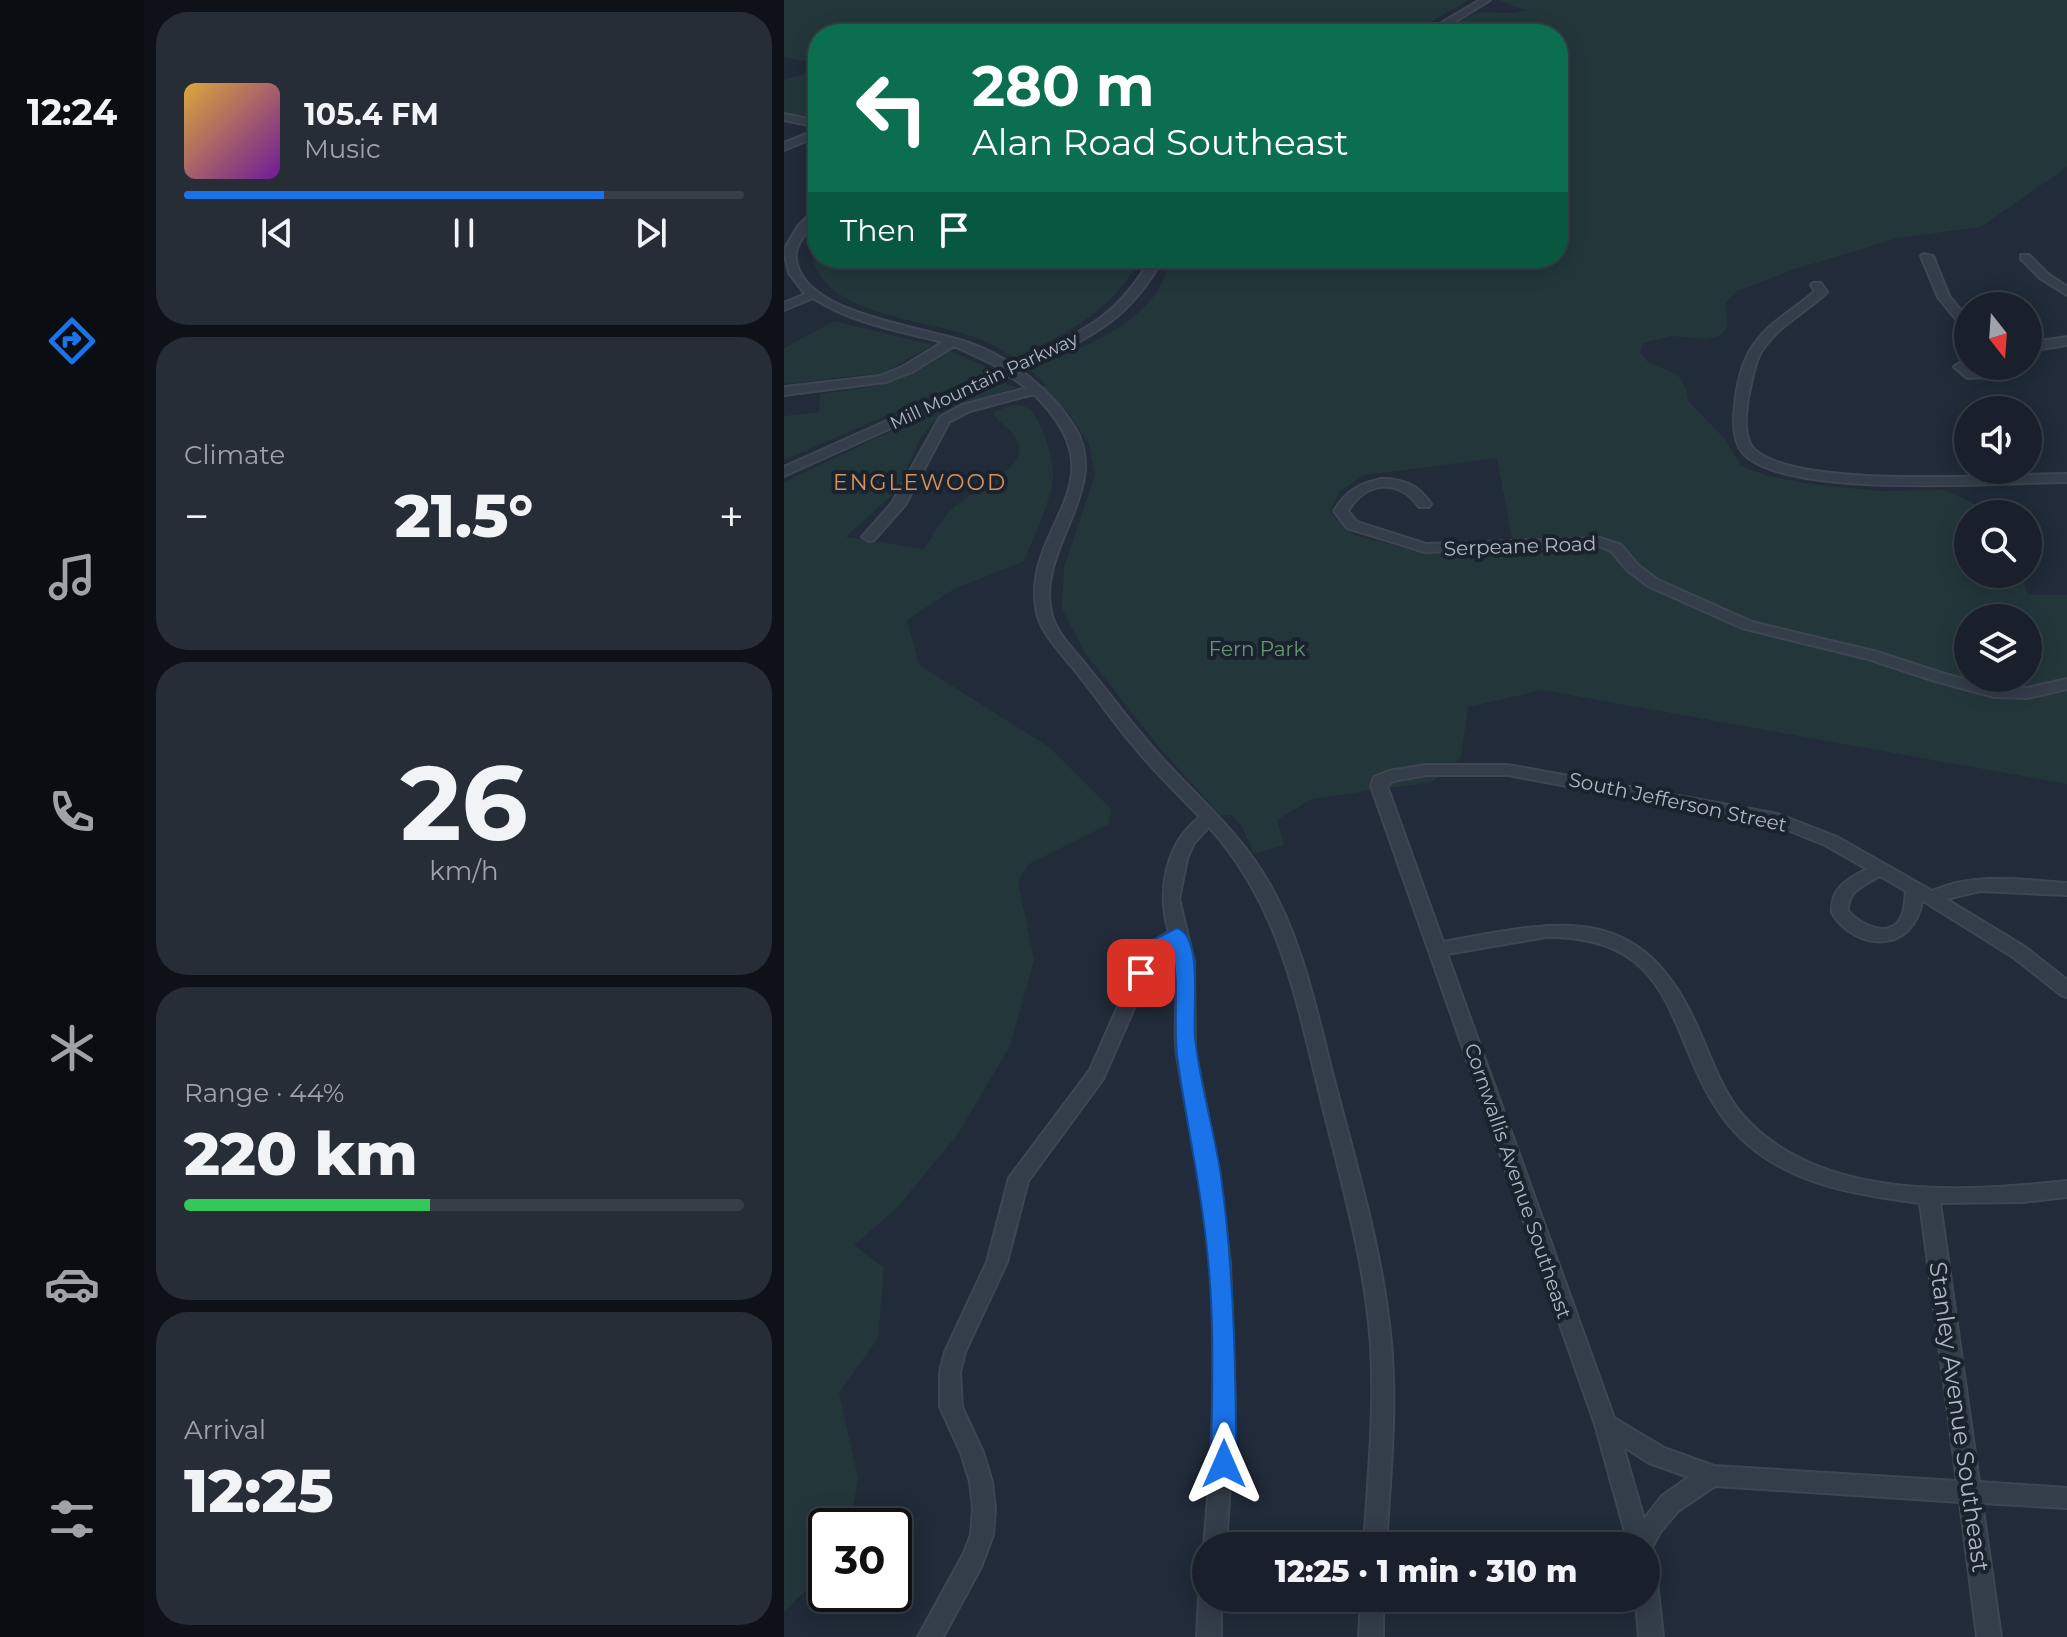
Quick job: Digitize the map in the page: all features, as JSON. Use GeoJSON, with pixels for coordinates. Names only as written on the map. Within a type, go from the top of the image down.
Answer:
{"type":"FeatureCollection","features":[{"type":"Feature","properties":{"kind":"street"},"geometry":{"type":"LineString","coordinates":[[1445,24],[1486,0]]}},
{"type":"Feature","properties":{"kind":"street"},"geometry":{"type":"LineString","coordinates":[[784,117],[808,122]]}},
{"type":"Feature","properties":{"kind":"street"},"geometry":{"type":"LineString","coordinates":[[784,147],[808,136]]}},
{"type":"Feature","properties":{"kind":"street"},"geometry":{"type":"LineString","coordinates":[[808,223],[794,241],[789,259],[793,276],[809,296],[845,314],[954,341],[985,354],[1035,390],[1071,433],[1080,459],[1077,488],[1044,568],[1044,615],[1129,729],[1252,869],[1267,895],[1283,936],[1314,1031],[1360,1213],[1381,1342],[1383,1385],[1376,1532]]}},
{"type":"Feature","properties":{"kind":"street"},"geometry":{"type":"LineString","coordinates":[[1927,256],[1944,297],[1954,310]]}},
{"type":"Feature","properties":{"kind":"street"},"geometry":{"type":"LineString","coordinates":[[2025,257],[2044,276],[2067,292]]}},
{"type":"Feature","properties":{"kind":"street","name":"Mill Mountain Parkway"},"geometry":{"type":"LineString","coordinates":[[784,472],[1089,333],[1121,311],[1141,289],[1152,268]]}},
{"type":"Feature","properties":{"kind":"street"},"geometry":{"type":"LineString","coordinates":[[1817,285],[1821,292],[1768,335],[1756,350],[1744,391],[1741,423],[1743,443],[1759,460],[1805,474],[1880,480],[2067,478]]}},
{"type":"Feature","properties":{"kind":"street"},"geometry":{"type":"LineString","coordinates":[[784,307],[809,296]]}},
{"type":"Feature","properties":{"kind":"street"},"geometry":{"type":"LineString","coordinates":[[784,391],[882,379],[908,369],[954,341]]}},
{"type":"Feature","properties":{"kind":"street"},"geometry":{"type":"LineString","coordinates":[[2042,345],[2067,341]]}},
{"type":"Feature","properties":{"kind":"street"},"geometry":{"type":"LineString","coordinates":[[869,537],[898,505],[944,420],[966,408],[1035,390]]}},
{"type":"Feature","properties":{"kind":"street","name":"Serpeane Road"},"geometry":{"type":"LineString","coordinates":[[1424,504],[1408,485],[1386,482],[1356,493],[1341,511],[1352,525],[1425,548],[1600,542],[1616,548],[1633,568],[1653,583],[1747,625],[1872,655],[1994,692],[2027,693],[2067,684]]}},
{"type":"Feature","properties":{"kind":"street","name":"South Jefferson Street"},"geometry":{"type":"LineString","coordinates":[[1389,818],[1379,786],[1384,778],[1448,768],[1508,770],[1778,820],[1831,841],[1881,868],[2019,952],[2067,990]]}},
{"type":"Feature","properties":{"kind":"street"},"geometry":{"type":"LineString","coordinates":[[1210,818],[1199,825],[1185,843],[1171,887],[1171,904],[1186,967],[1184,1033],[1209,1172],[1219,1254],[1224,1342],[1224,1464],[1217,1532]]}},
{"type":"Feature","properties":{"kind":"street","name":"Cornwallis Avenue Southeast"},"geometry":{"type":"LineString","coordinates":[[1389,818],[1606,1424],[1636,1532]]}},
{"type":"Feature","properties":{"kind":"street"},"geometry":{"type":"LineString","coordinates":[[1881,868],[1847,887],[1841,894],[1840,913],[1852,927],[1882,934],[1900,929],[1908,922],[1915,888]]}},
{"type":"Feature","properties":{"kind":"street"},"geometry":{"type":"LineString","coordinates":[[1932,898],[1945,891],[1972,886],[2067,889]]}},
{"type":"Feature","properties":{"kind":"street"},"geometry":{"type":"LineString","coordinates":[[1436,950],[1557,930],[1595,934],[1620,944],[1651,965],[1670,986],[1720,1098],[1752,1137],[1785,1160],[1835,1179],[1929,1196],[1982,1198],[2067,1189]]}},
{"type":"Feature","properties":{"kind":"street"},"geometry":{"type":"LineString","coordinates":[[930,1637],[973,1559],[982,1535],[984,1509],[981,1482],[972,1452],[951,1407],[950,1372],[955,1352],[997,1262],[1013,1193],[1030,1161],[1097,1074],[1148,957],[1156,947],[1177,935]]}},
{"type":"Feature","properties":{"kind":"street","name":"Stanley Avenue Southeast"},"geometry":{"type":"LineString","coordinates":[[1929,1196],[1989,1637]]}},
{"type":"Feature","properties":{"kind":"street"},"geometry":{"type":"LineString","coordinates":[[1606,1424],[1657,1456],[1714,1476],[2067,1498]]}},
{"type":"Feature","properties":{"kind":"street"},"geometry":{"type":"LineString","coordinates":[[1648,1532],[1675,1497],[1695,1483],[1714,1476]]}},
{"type":"Feature","properties":{"kind":"street"},"geometry":{"type":"LineString","coordinates":[[1209,1637],[1210,1612]]}},
{"type":"Feature","properties":{"kind":"street"},"geometry":{"type":"LineString","coordinates":[[1371,1637],[1372,1612]]}},
{"type":"Feature","properties":{"kind":"street"},"geometry":{"type":"LineString","coordinates":[[1649,1612],[1651,1637]]}},
{"type":"Feature","properties":{"kind":"green space"},"geometry":{"type":"Polygon","coordinates":[[[784,0],[1469,0],[1427,24],[808,24],[808,62],[784,57],[784,0]]]}},
{"type":"Feature","properties":{"kind":"green space","name":"Fern Park"},"geometry":{"type":"Polygon","coordinates":[[[1499,0],[2067,0],[2067,167],[1981,227],[1898,238],[1795,269],[1737,291],[1725,303],[1728,326],[1720,336],[1706,339],[1671,336],[1643,343],[1640,353],[1648,362],[1678,375],[1686,388],[1688,401],[1725,439],[1741,466],[1768,476],[1810,484],[1880,491],[1945,490],[1966,500],[1954,500],[1954,588],[2026,588],[2028,595],[2067,595],[2067,784],[1542,690],[1468,707],[1461,758],[1432,782],[1312,799],[1277,820],[1284,845],[1254,854],[1242,826],[1231,815],[1221,816],[1159,747],[1087,656],[1062,609],[1064,567],[1095,475],[1089,444],[1069,414],[1042,387],[1046,385],[1030,370],[1099,339],[1131,319],[1157,292],[1168,268],[1568,268],[1568,24],[1455,24],[1474,14],[1525,10],[1499,0]],[[1497,458],[1364,475],[1339,492],[1330,512],[1354,535],[1404,548],[1514,549],[1497,458]]]}},
{"type":"Feature","properties":{"kind":"green space"},"geometry":{"type":"Polygon","coordinates":[[[808,73],[808,117],[784,113],[784,80],[808,73]]]}},
{"type":"Feature","properties":{"kind":"green space"},"geometry":{"type":"Polygon","coordinates":[[[816,268],[1134,268],[1117,293],[1087,319],[1014,358],[973,337],[902,319],[852,301],[831,288],[816,268]]]}},
{"type":"Feature","properties":{"kind":"green space"},"geometry":{"type":"Polygon","coordinates":[[[834,321],[933,345],[883,373],[784,384],[784,348],[834,321]]]}},
{"type":"Feature","properties":{"kind":"green space"},"geometry":{"type":"Polygon","coordinates":[[[949,350],[992,370],[784,460],[784,416],[819,412],[820,394],[903,378],[949,350]]]}},
{"type":"Feature","properties":{"kind":"green space"},"geometry":{"type":"Polygon","coordinates":[[[1005,383],[1015,388],[944,409],[921,437],[898,489],[846,537],[924,549],[953,508],[1004,473],[1018,456],[1018,441],[993,413],[1020,406],[1034,414],[1047,442],[1053,479],[1045,511],[1023,562],[954,589],[907,620],[919,665],[1049,747],[1111,809],[1109,824],[1029,864],[1018,881],[1034,960],[1010,1046],[958,1134],[896,1209],[854,1245],[884,1268],[878,1338],[839,1393],[858,1478],[853,1508],[808,1508],[808,1588],[784,1612],[784,482],[942,407],[1005,383]]]}},
{"type":"Feature","properties":{"kind":"district","name":"ENGLEWOOD"},"geometry":{"type":"Point","coordinates":[920,482]}},
{"type":"Feature","properties":{"kind":"route"},"geometry":{"type":"LineString","coordinates":[[1141,973],[1156,947],[1177,935],[1186,967],[1184,1033],[1188,1064],[1209,1172],[1219,1254],[1224,1342],[1224,1464]]}}]}
